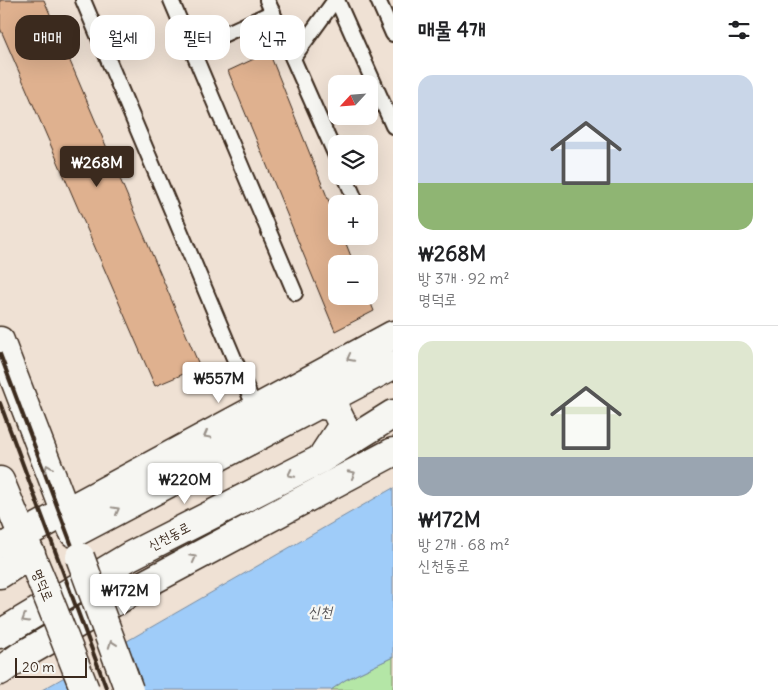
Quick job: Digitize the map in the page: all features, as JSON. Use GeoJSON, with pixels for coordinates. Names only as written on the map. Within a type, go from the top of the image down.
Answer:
{"type":"FeatureCollection","features":[{"type":"Feature","properties":{"kind":"main road"},"geometry":{"type":"LineString","coordinates":[[73,535],[256,408],[393,335]]}},
{"type":"Feature","properties":{"kind":"main road"},"geometry":{"type":"LineString","coordinates":[[0,341],[129,690]]}},
{"type":"Feature","properties":{"kind":"main road"},"geometry":{"type":"LineString","coordinates":[[0,550],[73,535],[276,425],[321,405],[393,365]]}},
{"type":"Feature","properties":{"kind":"main road"},"geometry":{"type":"LineString","coordinates":[[321,405],[334,407],[343,426],[321,459]]}},
{"type":"Feature","properties":{"kind":"main road","name":"신천동로"},"geometry":{"type":"LineString","coordinates":[[0,634],[130,556],[321,459],[393,414]]}},
{"type":"Feature","properties":{"kind":"main road"},"geometry":{"type":"LineString","coordinates":[[0,671],[21,656],[147,582],[393,452]]}},
{"type":"Feature","properties":{"kind":"main road","name":"명덕로"},"geometry":{"type":"LineString","coordinates":[[0,481],[85,690]]}},
{"type":"Feature","properties":{"kind":"main road"},"geometry":{"type":"LineString","coordinates":[[0,574],[27,544]]}},
{"type":"Feature","properties":{"kind":"lane"},"geometry":{"type":"LineString","coordinates":[[83,0],[256,408]]}},
{"type":"Feature","properties":{"kind":"lane"},"geometry":{"type":"LineString","coordinates":[[171,0],[177,15]]}},
{"type":"Feature","properties":{"kind":"lane"},"geometry":{"type":"LineString","coordinates":[[305,42],[336,0],[389,108],[393,126]]}},
{"type":"Feature","properties":{"kind":"lane"},"geometry":{"type":"LineString","coordinates":[[378,0],[393,34]]}},
{"type":"Feature","properties":{"kind":"lane"},"geometry":{"type":"LineString","coordinates":[[230,28],[270,6]]}},
{"type":"Feature","properties":{"kind":"lane"},"geometry":{"type":"LineString","coordinates":[[197,60],[295,293]]}},
{"type":"Feature","properties":{"kind":"lane"},"geometry":{"type":"LineString","coordinates":[[294,60],[328,138]]}},
{"type":"Feature","properties":{"kind":"green space"},"geometry":{"type":"Polygon","coordinates":[[[393,657],[393,690],[331,690],[345,680],[393,657]]]}},
{"type":"Feature","properties":{"kind":"water","name":"신천"},"geometry":{"type":"Polygon","coordinates":[[[393,488],[393,657],[345,680],[331,690],[42,690],[393,488]]]}},
{"type":"Feature","properties":{"kind":"pier"},"geometry":{"type":"Polygon","coordinates":[[[105,651],[120,690],[89,690],[79,666],[105,651]]]}},
{"type":"Feature","properties":{"kind":"building"},"geometry":{"type":"Polygon","coordinates":[[[0,0],[44,0],[50,15],[15,15],[15,60],[70,60],[200,367],[155,386],[0,28],[0,0]]]}},
{"type":"Feature","properties":{"kind":"building"},"geometry":{"type":"Polygon","coordinates":[[[252,60],[272,60],[328,199],[328,245],[347,245],[350,255],[328,255],[328,305],[372,305],[374,311],[335,331],[228,71],[252,60]]]}},
{"type":"Feature","properties":{"kind":"railway"},"geometry":{"type":"LineString","coordinates":[[0,354],[126,690]]}},
{"type":"Feature","properties":{"kind":"railway"},"geometry":{"type":"LineString","coordinates":[[0,403],[107,690]]}}]}
